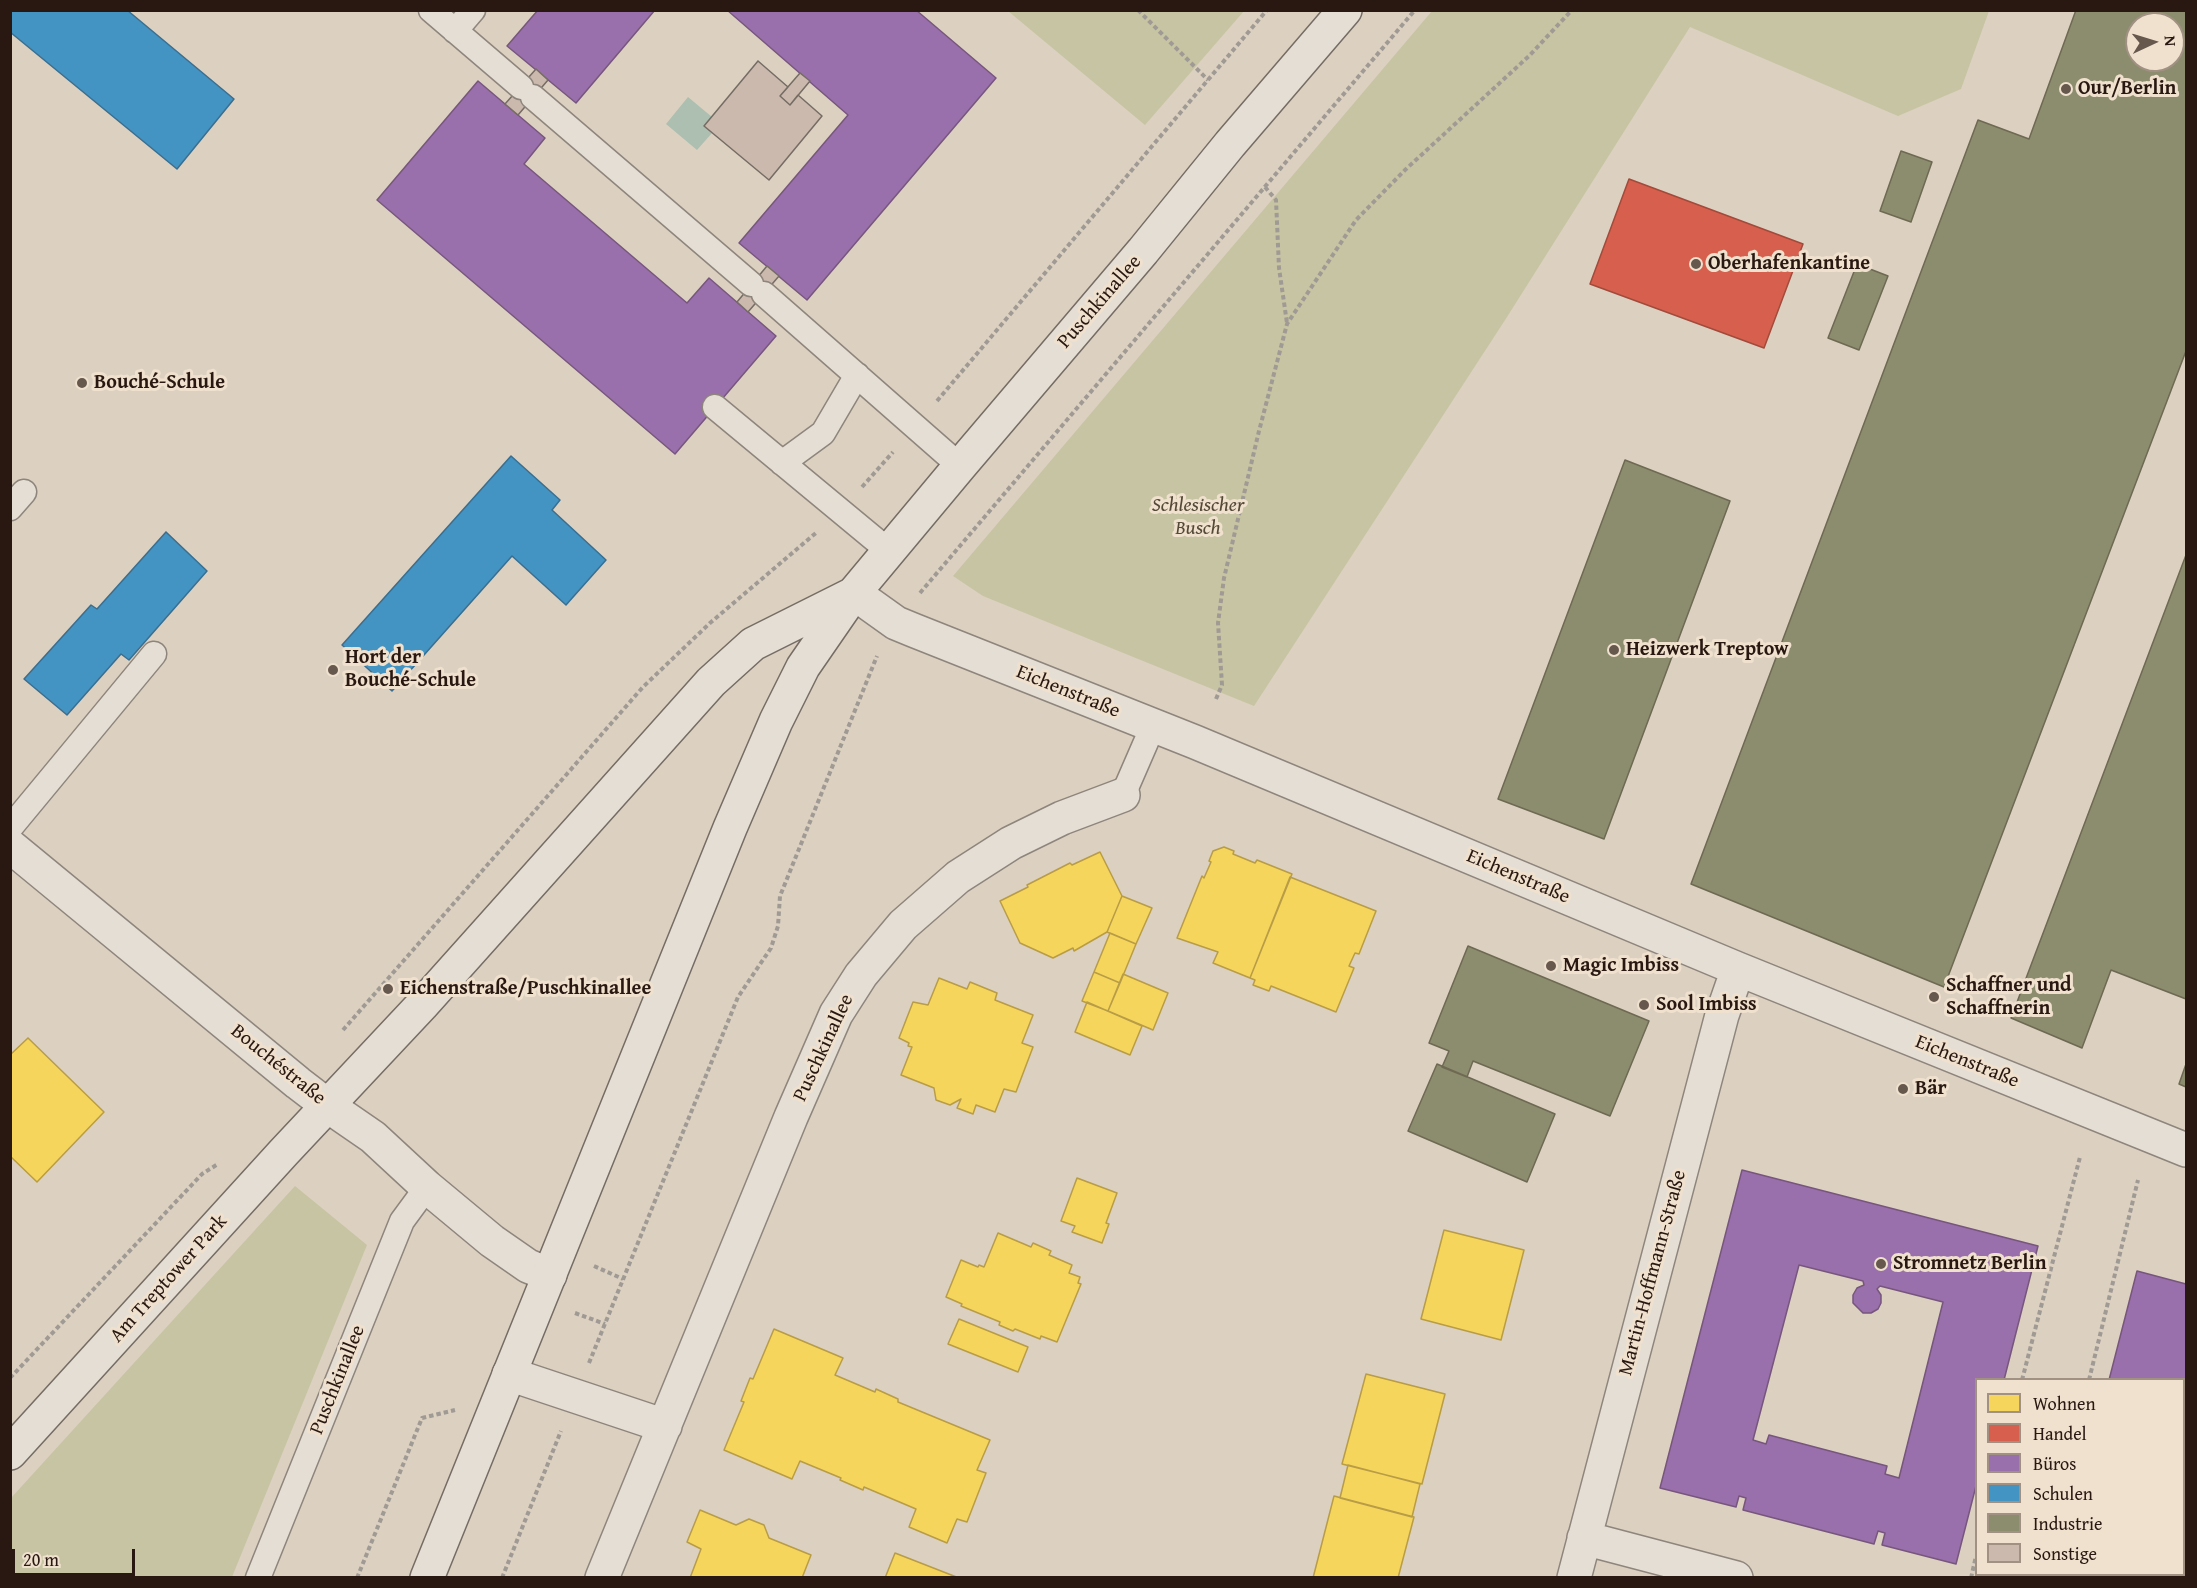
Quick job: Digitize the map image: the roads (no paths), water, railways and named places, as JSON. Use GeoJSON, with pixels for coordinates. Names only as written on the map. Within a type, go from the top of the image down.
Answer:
{"type":"FeatureCollection","features":[{"type":"Feature","properties":{"kind":"street","name":"Puschkinallee"},"geometry":{"type":"LineString","coordinates":[[427,1578],[722,848],[776,721],[803,668],[854,593],[1345,10]]}},
{"type":"Feature","properties":{"kind":"street","name":"Puschkinallee"},"geometry":{"type":"LineString","coordinates":[[328,1106],[422,1005],[711,682],[753,644],[854,593]]}},
{"type":"Feature","properties":{"kind":"street","name":"Eichenstraße"},"geometry":{"type":"LineString","coordinates":[[854,593],[896,622],[1738,969],[2187,1150]]}},
{"type":"Feature","properties":{"kind":"street","name":"Puschkinallee"},"geometry":{"type":"LineString","coordinates":[[602,1578],[791,1117],[836,1014],[861,975],[903,925],[958,877],[1011,843],[1052,823],[1123,795]]}},
{"type":"Feature","properties":{"kind":"street","name":"Bouchéstraße"},"geometry":{"type":"LineString","coordinates":[[10,846],[328,1106],[373,1137],[427,1187],[492,1241],[528,1266],[550,1275]]}},
{"type":"Feature","properties":{"kind":"street","name":"Martin-Hoffmann-Straße"},"geometry":{"type":"LineString","coordinates":[[1574,1578],[1722,1015],[1738,969]]}},
{"type":"Feature","properties":{"kind":"street","name":"Am Treptower Park"},"geometry":{"type":"LineString","coordinates":[[10,1453],[328,1106]]}},
{"type":"Feature","properties":{"kind":"street"},"geometry":{"type":"LineString","coordinates":[[504,1386],[575,1397],[665,1426]]}},
{"type":"Feature","properties":{"kind":"street"},"geometry":{"type":"LineString","coordinates":[[1584,1538],[1736,1578]]}},
{"type":"Feature","properties":{"kind":"lane"},"geometry":{"type":"LineString","coordinates":[[431,10],[758,289],[960,466]]}},
{"type":"Feature","properties":{"kind":"lane"},"geometry":{"type":"LineString","coordinates":[[455,31],[473,10]]}},
{"type":"Feature","properties":{"kind":"lane"},"geometry":{"type":"LineString","coordinates":[[782,463],[823,433],[857,375]]}},
{"type":"Feature","properties":{"kind":"lane"},"geometry":{"type":"LineString","coordinates":[[716,407],[890,552]]}},
{"type":"Feature","properties":{"kind":"lane"},"geometry":{"type":"LineString","coordinates":[[10,828],[154,654]]}},
{"type":"Feature","properties":{"kind":"lane","name":"Puschkinallee"},"geometry":{"type":"LineString","coordinates":[[1123,795],[1153,726]]}},
{"type":"Feature","properties":{"kind":"lane","name":"Puschkinallee"},"geometry":{"type":"LineString","coordinates":[[258,1578],[402,1221],[427,1187]]}},
{"type":"Feature","properties":{"kind":"place","name":"Our/Berlin"},"geometry":{"type":"Point","coordinates":[2066,89]}},
{"type":"Feature","properties":{"kind":"place","name":"Oberhafenkantine"},"geometry":{"type":"Point","coordinates":[1696,264]}},
{"type":"Feature","properties":{"kind":"place","name":"Bouché-Schule"},"geometry":{"type":"Point","coordinates":[82,383]}},
{"type":"Feature","properties":{"kind":"place","name":"Heizwerk Treptow"},"geometry":{"type":"Point","coordinates":[1614,650]}},
{"type":"Feature","properties":{"kind":"place","name":"Hort der Bouché-Schule"},"geometry":{"type":"Point","coordinates":[333,670]}},
{"type":"Feature","properties":{"kind":"place","name":"Magic Imbiss"},"geometry":{"type":"Point","coordinates":[1551,966]}},
{"type":"Feature","properties":{"kind":"place","name":"Eichenstraße/Puschkinallee"},"geometry":{"type":"Point","coordinates":[388,989]}},
{"type":"Feature","properties":{"kind":"place","name":"Schaffner und Schaffnerin"},"geometry":{"type":"Point","coordinates":[1934,997]}},
{"type":"Feature","properties":{"kind":"place","name":"Sool Imbiss"},"geometry":{"type":"Point","coordinates":[1644,1005]}},
{"type":"Feature","properties":{"kind":"place","name":"Bär"},"geometry":{"type":"Point","coordinates":[1903,1089]}},
{"type":"Feature","properties":{"kind":"place","name":"Stromnetz Berlin"},"geometry":{"type":"Point","coordinates":[1881,1264]}},
{"type":"Feature","properties":{"kind":"park label","name":"Schlesischer Busch"},"geometry":{"type":"Point","coordinates":[1198,518]}}]}
